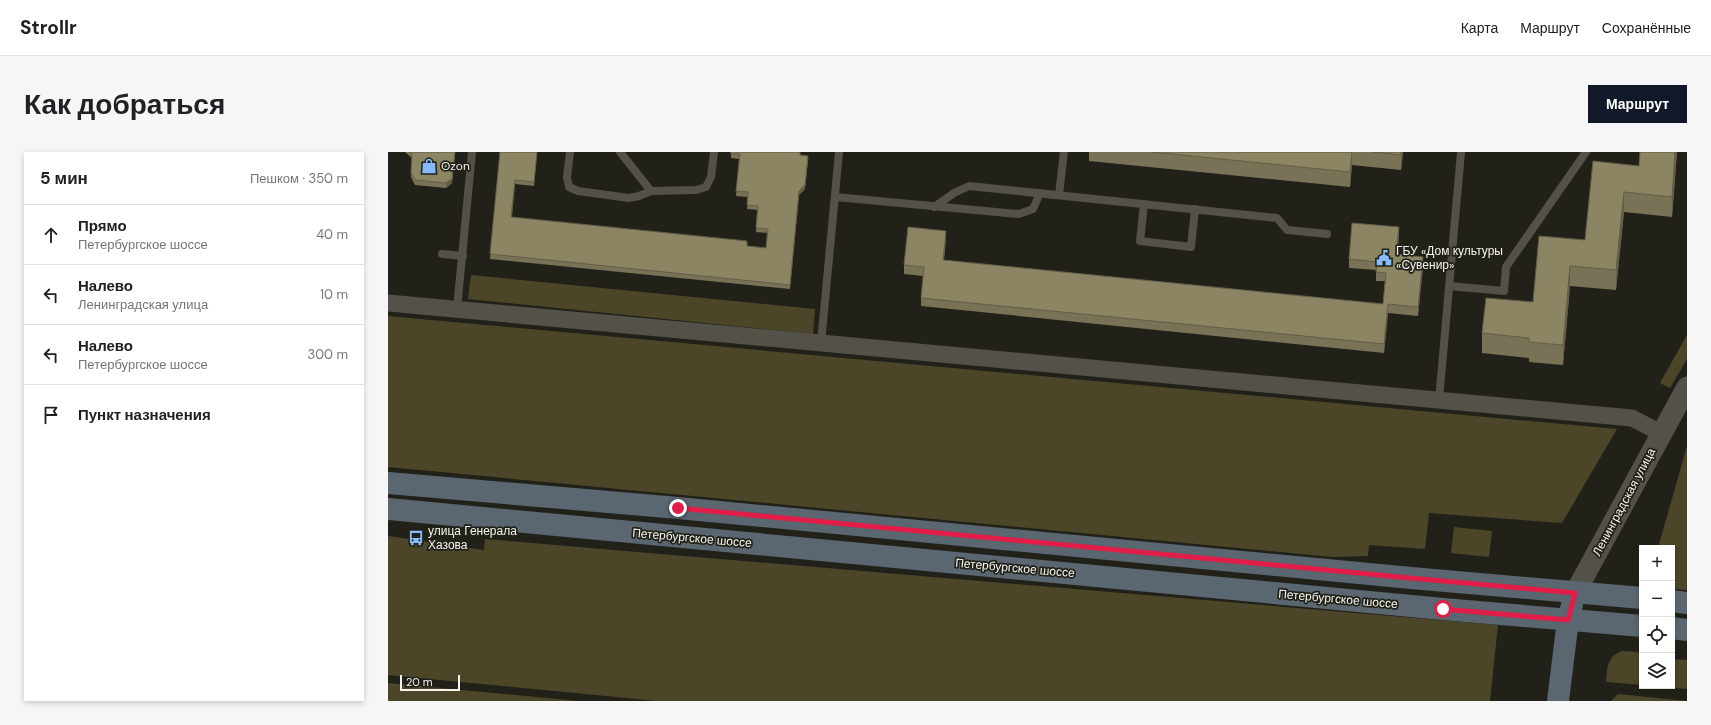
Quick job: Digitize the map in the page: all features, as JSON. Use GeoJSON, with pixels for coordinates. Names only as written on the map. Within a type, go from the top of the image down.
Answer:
{"type":"FeatureCollection","features":[{"type":"Feature","properties":{"kind":"main road"},"geometry":{"type":"LineString","coordinates":[[388,483],[678,508],[1410,578],[1639,598]]}},
{"type":"Feature","properties":{"kind":"main road","name":"Петербургское шоссе"},"geometry":{"type":"LineString","coordinates":[[388,509],[1639,626]]}},
{"type":"Feature","properties":{"kind":"main road","name":"Ленинградская улица"},"geometry":{"type":"LineString","coordinates":[[1558,701],[1568,620],[1575,593]]}},
{"type":"Feature","properties":{"kind":"main road"},"geometry":{"type":"LineString","coordinates":[[1675,601],[1687,602]]}},
{"type":"Feature","properties":{"kind":"main road"},"geometry":{"type":"LineString","coordinates":[[1675,628],[1687,630]]}},
{"type":"Feature","properties":{"kind":"street"},"geometry":{"type":"LineString","coordinates":[[388,303],[1632,418],[1661,433]]}},
{"type":"Feature","properties":{"kind":"street","name":"Ленинградская улица"},"geometry":{"type":"LineString","coordinates":[[1575,593],[1687,386]]}},
{"type":"Feature","properties":{"kind":"lane"},"geometry":{"type":"LineString","coordinates":[[457,309],[472,152]]}},
{"type":"Feature","properties":{"kind":"lane"},"geometry":{"type":"LineString","coordinates":[[570,152],[567,177],[569,187],[578,192],[629,198],[639,196],[651,190],[696,190],[706,186],[711,177],[714,152]]}},
{"type":"Feature","properties":{"kind":"lane"},"geometry":{"type":"LineString","coordinates":[[620,152],[651,190]]}},
{"type":"Feature","properties":{"kind":"lane"},"geometry":{"type":"LineString","coordinates":[[820,343],[839,152]]}},
{"type":"Feature","properties":{"kind":"lane"},"geometry":{"type":"LineString","coordinates":[[1058,195],[1064,152]]}},
{"type":"Feature","properties":{"kind":"lane"},"geometry":{"type":"LineString","coordinates":[[1439,400],[1461,152]]}},
{"type":"Feature","properties":{"kind":"lane"},"geometry":{"type":"LineString","coordinates":[[1449,286],[1504,291],[1506,267],[1586,152]]}},
{"type":"Feature","properties":{"kind":"lane"},"geometry":{"type":"LineString","coordinates":[[934,207],[954,193],[969,186],[1277,218],[1287,230],[1327,234]]}},
{"type":"Feature","properties":{"kind":"lane"},"geometry":{"type":"LineString","coordinates":[[835,197],[1019,214],[1033,209],[1040,193]]}},
{"type":"Feature","properties":{"kind":"lane"},"geometry":{"type":"LineString","coordinates":[[1144,204],[1140,241],[1163,244],[1191,247],[1195,210]]}},
{"type":"Feature","properties":{"kind":"lane"},"geometry":{"type":"LineString","coordinates":[[442,254],[463,256]]}},
{"type":"Feature","properties":{"kind":"shaded area"},"geometry":{"type":"Polygon","coordinates":[[[471,275],[815,309],[813,334],[468,299],[471,275]]]}},
{"type":"Feature","properties":{"kind":"shaded area"},"geometry":{"type":"Polygon","coordinates":[[[388,316],[1617,429],[1562,523],[1429,513],[1425,549],[1369,545],[1368,556],[1333,557],[388,467],[388,316]]]}},
{"type":"Feature","properties":{"kind":"shaded area"},"geometry":{"type":"Polygon","coordinates":[[[1687,335],[1687,359],[1670,388],[1660,383],[1687,335]]]}},
{"type":"Feature","properties":{"kind":"shaded area"},"geometry":{"type":"Polygon","coordinates":[[[1687,446],[1687,590],[1675,589],[1675,545],[1659,545],[1687,446]]]}},
{"type":"Feature","properties":{"kind":"shaded area"},"geometry":{"type":"Polygon","coordinates":[[[1454,527],[1492,531],[1489,557],[1451,553],[1454,527]]]}},
{"type":"Feature","properties":{"kind":"shaded area"},"geometry":{"type":"Polygon","coordinates":[[[388,536],[484,550],[485,539],[1498,625],[1490,701],[657,701],[388,675],[388,536]]]}},
{"type":"Feature","properties":{"kind":"shaded area"},"geometry":{"type":"Polygon","coordinates":[[[1622,651],[1639,652],[1639,685],[1606,682],[1609,663],[1613,656],[1622,651]]]}},
{"type":"Feature","properties":{"kind":"shaded area"},"geometry":{"type":"Polygon","coordinates":[[[1675,659],[1687,660],[1687,689],[1675,688],[1675,659]]]}},
{"type":"Feature","properties":{"kind":"shaded area"},"geometry":{"type":"Polygon","coordinates":[[[388,683],[579,701],[388,701],[388,683]]]}},
{"type":"Feature","properties":{"kind":"shaded area"},"geometry":{"type":"Polygon","coordinates":[[[1618,694],[1687,701],[1611,701],[1618,694]]]}},
{"type":"Feature","properties":{"kind":"building"},"geometry":{"type":"Polygon","coordinates":[[[410,152],[455,152],[452,179],[446,183],[415,180],[411,173],[412,154],[410,152]]]}},
{"type":"Feature","properties":{"kind":"building"},"geometry":{"type":"Polygon","coordinates":[[[500,152],[537,152],[534,182],[515,180],[511,217],[747,241],[747,246],[766,248],[768,229],[756,228],[758,206],[747,205],[748,192],[736,191],[740,154],[731,154],[731,152],[800,152],[800,155],[808,156],[805,185],[799,191],[790,285],[490,254],[500,152]]]}},
{"type":"Feature","properties":{"kind":"building"},"geometry":{"type":"Polygon","coordinates":[[[1152,152],[1352,152],[1350,172],[1152,152]]]}},
{"type":"Feature","properties":{"kind":"building"},"geometry":{"type":"Polygon","coordinates":[[[1373,152],[1401,152],[1401,155],[1373,152]]]}},
{"type":"Feature","properties":{"kind":"building"},"geometry":{"type":"Polygon","coordinates":[[[1640,152],[1675,152],[1672,197],[1624,192],[1616,270],[1570,266],[1563,345],[1529,342],[1529,338],[1482,333],[1486,298],[1533,302],[1539,236],[1585,240],[1593,161],[1639,166],[1640,152]]]}},
{"type":"Feature","properties":{"kind":"building"},"geometry":{"type":"Polygon","coordinates":[[[1352,223],[1399,227],[1396,254],[1423,257],[1418,307],[1388,304],[1384,344],[921,298],[924,267],[904,265],[908,227],[946,231],[943,260],[1383,304],[1386,273],[1376,272],[1377,262],[1349,259],[1352,223]]]}},
{"type":"Feature","properties":{"kind":"place","name":"Ozon"},"geometry":{"type":"Point","coordinates":[429,166]}},
{"type":"Feature","properties":{"kind":"place","name":"ГБУ «Дом культуры «Сувенир»"},"geometry":{"type":"Point","coordinates":[1384,258]}},
{"type":"Feature","properties":{"kind":"place","name":"улица Генерала Хазова"},"geometry":{"type":"Point","coordinates":[416,538]}},
{"type":"Feature","properties":{"kind":"route"},"geometry":{"type":"LineString","coordinates":[[678,508],[1575,593],[1568,620],[1443,609]]}}]}
